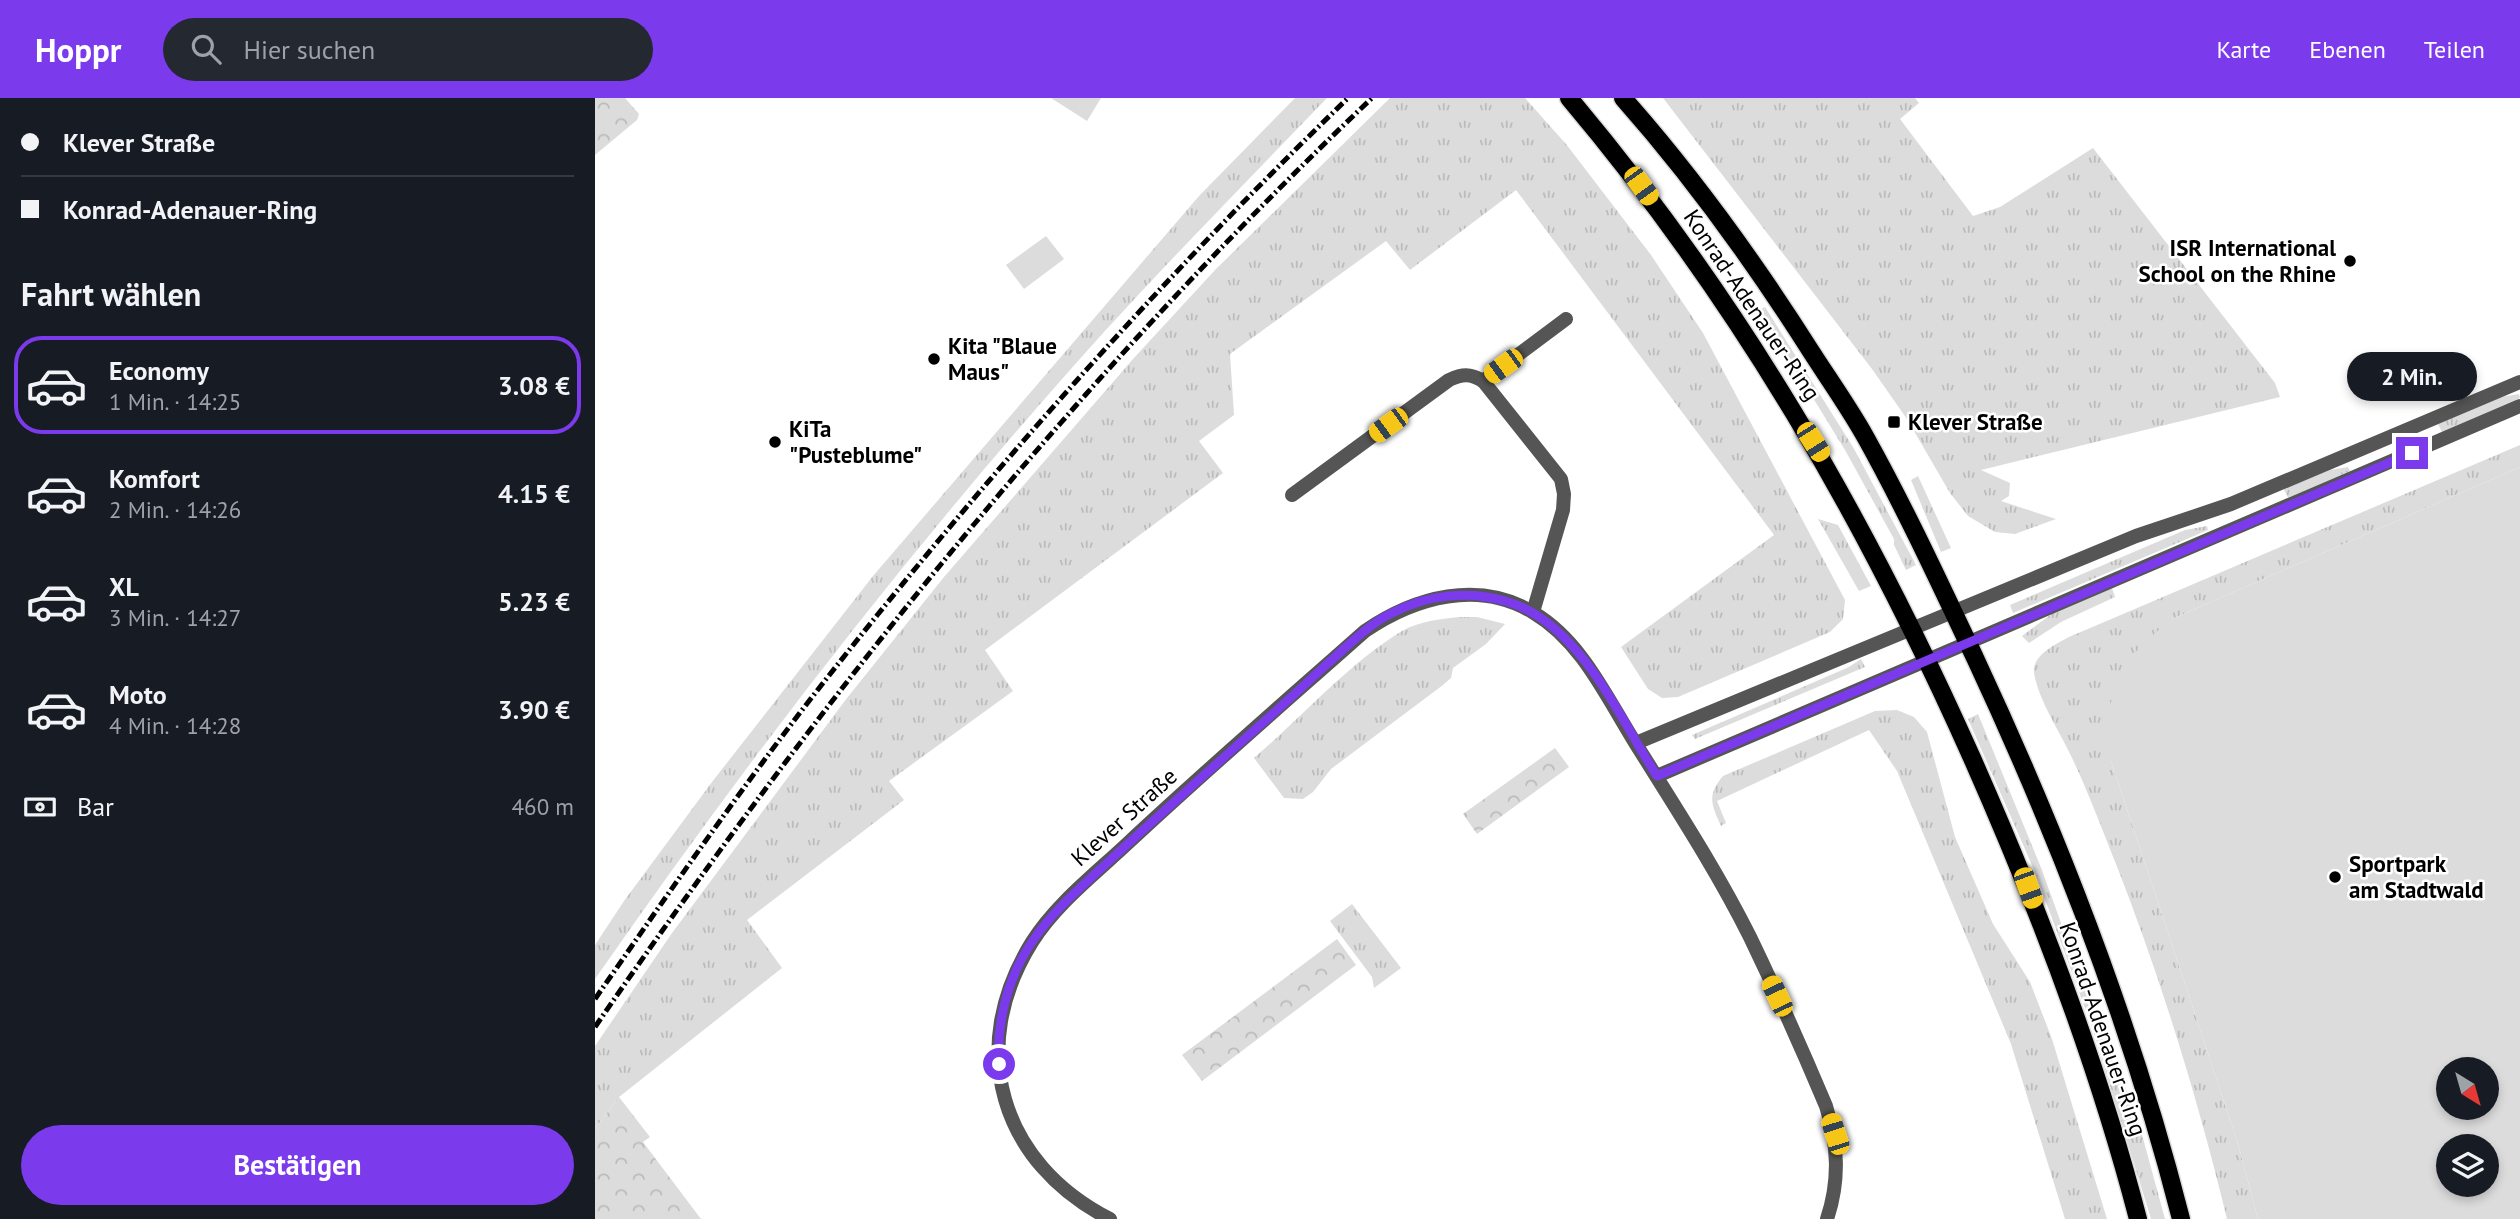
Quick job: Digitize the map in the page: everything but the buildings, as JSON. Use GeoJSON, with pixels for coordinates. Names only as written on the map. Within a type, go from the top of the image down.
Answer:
{"type":"FeatureCollection","features":[{"type":"Feature","properties":{"kind":"main road","name":"Konrad-Adenauer-Ring"},"geometry":{"type":"LineString","coordinates":[[1569,98],[1625,164],[1720,294],[1826,463],[1913,627],[2021,870],[2079,1029],[2139,1219]]}},
{"type":"Feature","properties":{"kind":"main road","name":"Konrad-Adenauer-Ring"},"geometry":{"type":"LineString","coordinates":[[1623,98],[1659,139],[1759,270],[1865,437],[1954,611],[2026,770],[2121,1014],[2181,1219]]}},
{"type":"Feature","properties":{"kind":"street"},"geometry":{"type":"LineString","coordinates":[[1483,380],[1566,319]]}},
{"type":"Feature","properties":{"kind":"street"},"geometry":{"type":"LineString","coordinates":[[1291,495],[1449,380],[1461,374],[1474,375],[1483,380],[1561,479],[1563,510],[1533,612]]}},
{"type":"Feature","properties":{"kind":"street"},"geometry":{"type":"LineString","coordinates":[[1636,743],[2136,536],[2231,504],[2520,382]]}},
{"type":"Feature","properties":{"kind":"street"},"geometry":{"type":"LineString","coordinates":[[1657,776],[2520,406]]}},
{"type":"Feature","properties":{"kind":"street"},"geometry":{"type":"LineString","coordinates":[[2231,504],[2240,526]]}},
{"type":"Feature","properties":{"kind":"street","name":"Klever Straße"},"geometry":{"type":"LineString","coordinates":[[1110,1219],[1071,1197],[1051,1179],[1031,1156],[1006,1109],[1000,1082],[997,1046],[1010,984],[1033,940],[1072,895],[1365,631],[1391,614],[1419,601],[1475,595],[1506,601],[1533,612],[1560,631],[1580,656],[1657,776],[1749,935],[1826,1106],[1835,1134],[1837,1157],[1832,1203],[1827,1219]]}},
{"type":"Feature","properties":{"kind":"green space"},"geometry":{"type":"Polygon","coordinates":[[[595,98],[625,98],[639,114],[637,120],[595,155],[595,98]]]}},
{"type":"Feature","properties":{"kind":"green space"},"geometry":{"type":"Polygon","coordinates":[[[1051,98],[1101,98],[1087,121],[1051,98]]]}},
{"type":"Feature","properties":{"kind":"green space"},"geometry":{"type":"Polygon","coordinates":[[[1295,98],[1327,98],[1104,332],[969,487],[839,647],[715,811],[595,979],[595,945],[624,901],[712,782],[873,576],[1199,196],[1295,98]]]}},
{"type":"Feature","properties":{"kind":"green space"},"geometry":{"type":"Polygon","coordinates":[[[1390,98],[1525,98],[1566,144],[1651,255],[1703,333],[1845,600],[1843,619],[1830,632],[1678,697],[1662,698],[1648,689],[1621,647],[1774,535],[1516,190],[1410,270],[1386,241],[1230,354],[1234,415],[1199,441],[1223,473],[985,650],[1013,691],[889,781],[904,800],[747,920],[782,968],[619,1097],[595,1129],[595,1046],[672,933],[847,698],[944,577],[1133,359],[1216,269],[1390,98]]]}},
{"type":"Feature","properties":{"kind":"green space"},"geometry":{"type":"Polygon","coordinates":[[[1663,98],[1915,98],[1919,103],[1900,119],[1973,216],[2000,207],[2093,148],[2275,383],[2280,397],[1981,470],[2010,483],[2009,496],[2001,501],[2056,519],[2015,534],[1995,532],[1968,516],[1950,493],[1907,419],[1872,369],[1663,98]]]}},
{"type":"Feature","properties":{"kind":"green space"},"geometry":{"type":"Polygon","coordinates":[[[1046,236],[1064,259],[1024,289],[1006,265],[1046,236]]]}},
{"type":"Feature","properties":{"kind":"green space"},"geometry":{"type":"Polygon","coordinates":[[[1765,307],[1853,447],[1916,565],[1906,570],[1894,545],[1894,539],[1845,450],[1759,310],[1765,307]]]}},
{"type":"Feature","properties":{"kind":"green space"},"geometry":{"type":"Polygon","coordinates":[[[2519,394],[2520,398],[2442,432],[2438,424],[2501,397],[2519,394]]]}},
{"type":"Feature","properties":{"kind":"green space"},"geometry":{"type":"Polygon","coordinates":[[[2520,445],[2520,467],[2172,619],[2111,761],[2238,1144],[2258,1219],[2227,1219],[2191,1084],[2148,951],[2085,786],[2041,695],[2034,667],[2046,651],[2069,637],[2520,445]]]}},
{"type":"Feature","properties":{"kind":"green space"},"geometry":{"type":"Polygon","coordinates":[[[2348,467],[2350,471],[2288,498],[2284,489],[2330,470],[2348,467]]]}},
{"type":"Feature","properties":{"kind":"green space","name":"Sportpark am Stadtwald"},"geometry":{"type":"Polygon","coordinates":[[[2520,467],[2520,1219],[2258,1219],[2238,1144],[2111,761],[2110,714],[2117,680],[2137,650],[2172,619],[2520,467]]]}},
{"type":"Feature","properties":{"kind":"green space"},"geometry":{"type":"Polygon","coordinates":[[[1918,476],[1951,548],[1941,552],[1911,480],[1918,476]]]}},
{"type":"Feature","properties":{"kind":"green space"},"geometry":{"type":"Polygon","coordinates":[[[1818,519],[1838,525],[1871,586],[1859,591],[1818,519]]]}},
{"type":"Feature","properties":{"kind":"green space"},"geometry":{"type":"Polygon","coordinates":[[[2207,526],[2208,530],[2013,613],[2010,605],[2185,530],[2207,526]]]}},
{"type":"Feature","properties":{"kind":"green space"},"geometry":{"type":"Polygon","coordinates":[[[2112,588],[2115,597],[2061,622],[2029,643],[2022,636],[2053,613],[2112,588]]]}},
{"type":"Feature","properties":{"kind":"green space"},"geometry":{"type":"Polygon","coordinates":[[[1459,617],[1477,617],[1505,624],[1486,644],[1453,668],[1451,678],[1443,685],[1331,769],[1313,792],[1303,799],[1284,798],[1254,758],[1344,675],[1382,644],[1416,625],[1459,617]]]}},
{"type":"Feature","properties":{"kind":"green space"},"geometry":{"type":"Polygon","coordinates":[[[1861,659],[1865,667],[1695,739],[1692,735],[1849,667],[1861,659]]]}},
{"type":"Feature","properties":{"kind":"green space"},"geometry":{"type":"Polygon","coordinates":[[[1897,710],[1914,717],[1927,732],[1955,837],[1993,924],[2030,982],[2052,1039],[2107,1219],[2065,1219],[2011,1044],[1897,771],[1869,730],[1717,801],[1726,823],[1721,826],[1712,800],[1723,776],[1875,711],[1897,710]]]}},
{"type":"Feature","properties":{"kind":"green space"},"geometry":{"type":"Polygon","coordinates":[[[1978,714],[2042,870],[2099,1029],[2135,1109],[2165,1219],[2151,1219],[2093,1030],[2035,872],[1968,719],[1978,714]]]}},
{"type":"Feature","properties":{"kind":"green space"},"geometry":{"type":"Polygon","coordinates":[[[1555,748],[1569,767],[1477,834],[1463,814],[1555,748]]]}},
{"type":"Feature","properties":{"kind":"green space"},"geometry":{"type":"Polygon","coordinates":[[[1352,904],[1401,968],[1374,988],[1372,977],[1330,921],[1352,904]]]}},
{"type":"Feature","properties":{"kind":"green space"},"geometry":{"type":"Polygon","coordinates":[[[1337,939],[1356,965],[1202,1081],[1182,1055],[1337,939]]]}},
{"type":"Feature","properties":{"kind":"green space"},"geometry":{"type":"Polygon","coordinates":[[[619,1097],[650,1137],[643,1142],[701,1219],[595,1219],[595,1129],[619,1097]]]}},
{"type":"Feature","properties":{"kind":"railway"},"geometry":{"type":"LineString","coordinates":[[595,999],[767,757],[827,678],[950,527],[1143,307],[1348,98]]}},
{"type":"Feature","properties":{"kind":"railway"},"geometry":{"type":"LineString","coordinates":[[595,1027],[772,781],[864,660],[959,542],[1057,427],[1159,314],[1264,204],[1372,98]]}},
{"type":"Feature","properties":{"kind":"place","name":"ISR International School on the Rhine"},"geometry":{"type":"Point","coordinates":[2350,261]}},
{"type":"Feature","properties":{"kind":"place","name":"Kita \"Blaue Maus\""},"geometry":{"type":"Point","coordinates":[934,359]}},
{"type":"Feature","properties":{"kind":"place","name":"Klever Straße"},"geometry":{"type":"Point","coordinates":[1894,422]}},
{"type":"Feature","properties":{"kind":"place","name":"KiTa \"Pusteblume\""},"geometry":{"type":"Point","coordinates":[775,442]}},
{"type":"Feature","properties":{"kind":"place","name":"Sportpark am Stadtwald"},"geometry":{"type":"Point","coordinates":[2335,877]}},
{"type":"Feature","properties":{"kind":"route"},"geometry":{"type":"LineString","coordinates":[[999,1064],[997,1046],[1010,984],[1033,940],[1052,916],[1140,832],[1345,648],[1391,614],[1419,601],[1475,595],[1506,601],[1533,612],[1560,631],[1580,656],[1657,776],[1725,744],[2412,453]]}}]}
